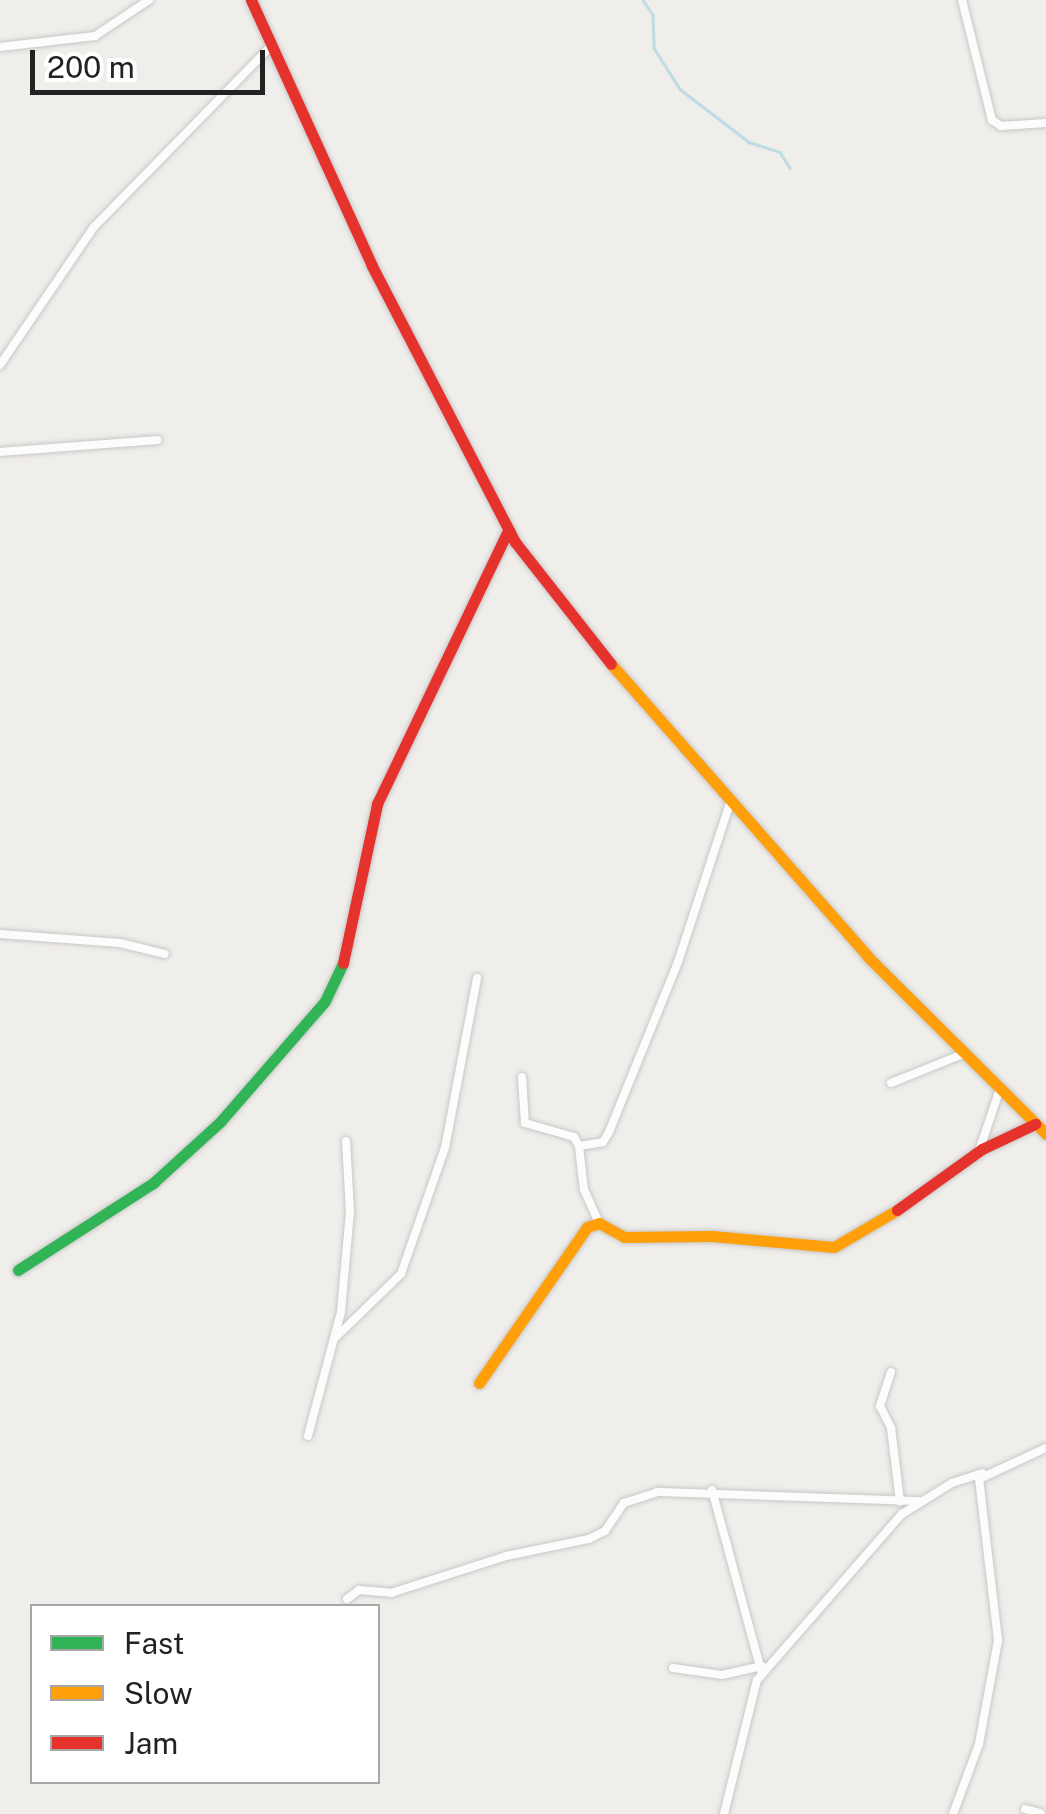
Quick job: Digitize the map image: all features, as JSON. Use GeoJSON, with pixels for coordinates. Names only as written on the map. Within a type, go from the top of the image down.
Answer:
{"type":"FeatureCollection","features":[{"type":"Feature","properties":{"kind":"street"},"geometry":{"type":"LineString","coordinates":[[0,46],[94,36],[149,0]]}},
{"type":"Feature","properties":{"kind":"street"},"geometry":{"type":"LineString","coordinates":[[251,0],[372,266],[508,530],[592,642],[731,800],[963,1054],[1046,1134]]}},
{"type":"Feature","properties":{"kind":"street"},"geometry":{"type":"LineString","coordinates":[[962,0],[992,120],[1005,126],[1046,123]]}},
{"type":"Feature","properties":{"kind":"street"},"geometry":{"type":"LineString","coordinates":[[0,365],[93,228],[271,46]]}},
{"type":"Feature","properties":{"kind":"street"},"geometry":{"type":"LineString","coordinates":[[0,452],[158,440]]}},
{"type":"Feature","properties":{"kind":"street"},"geometry":{"type":"LineString","coordinates":[[18,1270],[153,1184],[220,1122],[325,1002],[343,963],[377,804],[508,530]]}},
{"type":"Feature","properties":{"kind":"street"},"geometry":{"type":"LineString","coordinates":[[579,1146],[604,1142],[609,1132],[678,962],[731,800]]}},
{"type":"Feature","properties":{"kind":"street"},"geometry":{"type":"LineString","coordinates":[[0,934],[120,943],[164,954]]}},
{"type":"Feature","properties":{"kind":"street"},"geometry":{"type":"LineString","coordinates":[[335,1338],[401,1274],[444,1148],[478,978]]}},
{"type":"Feature","properties":{"kind":"street"},"geometry":{"type":"LineString","coordinates":[[891,1083],[963,1054]]}},
{"type":"Feature","properties":{"kind":"street"},"geometry":{"type":"LineString","coordinates":[[478,1383],[592,1221],[579,1146],[574,1138],[525,1123],[522,1077]]}},
{"type":"Feature","properties":{"kind":"street"},"geometry":{"type":"LineString","coordinates":[[978,1152],[1000,1089]]}},
{"type":"Feature","properties":{"kind":"street"},"geometry":{"type":"LineString","coordinates":[[592,1221],[624,1237],[712,1236],[834,1246],[938,1186],[978,1152],[1035,1124]]}},
{"type":"Feature","properties":{"kind":"street"},"geometry":{"type":"LineString","coordinates":[[308,1436],[335,1338],[350,1212],[346,1141]]}},
{"type":"Feature","properties":{"kind":"street"},"geometry":{"type":"LineString","coordinates":[[891,1372],[880,1406],[891,1428],[900,1502]]}},
{"type":"Feature","properties":{"kind":"street"},"geometry":{"type":"LineString","coordinates":[[674,1668],[722,1675],[770,1666],[869,1546],[919,1501],[1046,1448]]}},
{"type":"Feature","properties":{"kind":"street"},"geometry":{"type":"LineString","coordinates":[[953,1814],[979,1744],[998,1640],[982,1533],[982,1474]]}},
{"type":"Feature","properties":{"kind":"street"},"geometry":{"type":"LineString","coordinates":[[712,1490],[760,1670],[737,1744],[724,1814]]}},
{"type":"Feature","properties":{"kind":"street"},"geometry":{"type":"LineString","coordinates":[[346,1599],[359,1590],[392,1593],[506,1556],[589,1540],[605,1531],[618,1508],[640,1497],[712,1490],[919,1501]]}},
{"type":"Feature","properties":{"kind":"street"},"geometry":{"type":"LineString","coordinates":[[1025,1808],[1042,1812]]}},
{"type":"Feature","properties":{"kind":"waterway"},"geometry":{"type":"LineString","coordinates":[[643,0],[653,15],[654,48],[680,89],[749,142],[780,152],[790,168]]}},
{"type":"Feature","properties":{"kind":"traffic: fast"},"geometry":{"type":"LineString","coordinates":[[18,1270],[153,1183],[220,1122],[325,1001],[343,963]]}},
{"type":"Feature","properties":{"kind":"traffic: slow"},"geometry":{"type":"LineString","coordinates":[[611,664],[868,957],[1046,1134]]}},
{"type":"Feature","properties":{"kind":"traffic: slow"},"geometry":{"type":"LineString","coordinates":[[479,1383],[587,1227],[599,1223],[624,1237],[712,1236],[834,1247],[897,1210]]}},
{"type":"Feature","properties":{"kind":"traffic: jam"},"geometry":{"type":"LineString","coordinates":[[251,0],[372,266],[515,542],[611,664]]}},
{"type":"Feature","properties":{"kind":"traffic: jam"},"geometry":{"type":"LineString","coordinates":[[343,963],[377,804],[508,530]]}},
{"type":"Feature","properties":{"kind":"traffic: jam"},"geometry":{"type":"LineString","coordinates":[[897,1210],[982,1149],[1035,1124]]}}]}
